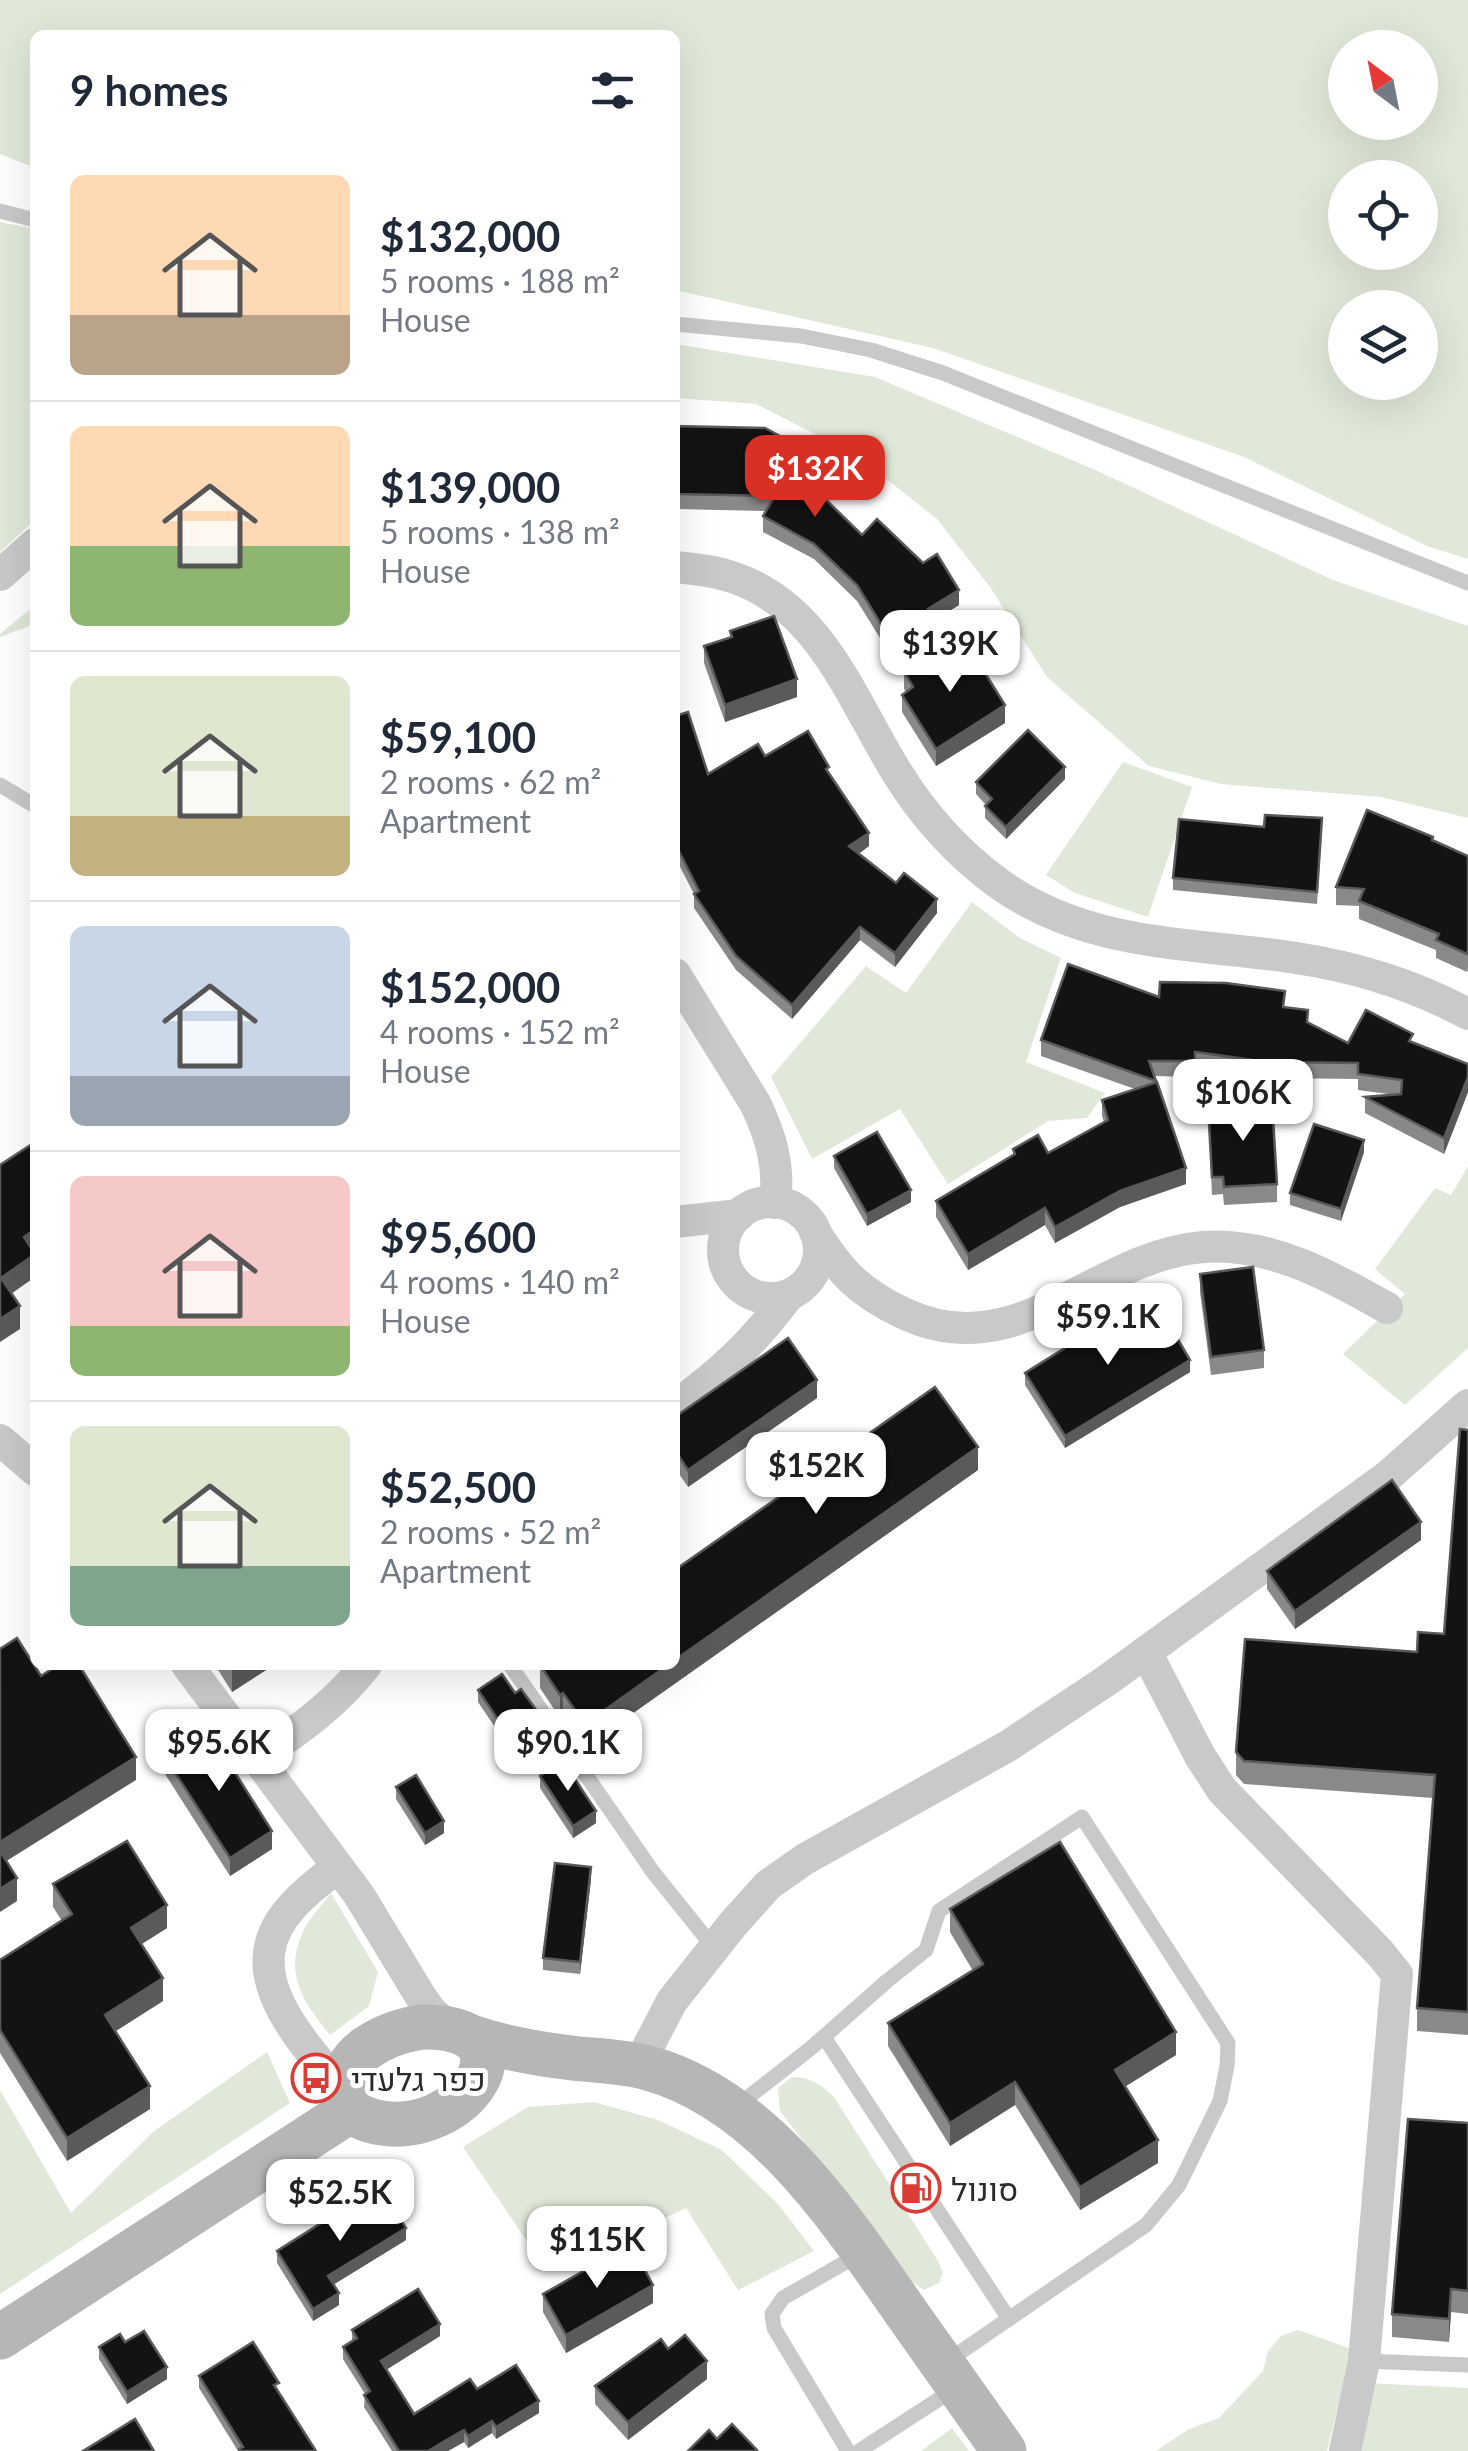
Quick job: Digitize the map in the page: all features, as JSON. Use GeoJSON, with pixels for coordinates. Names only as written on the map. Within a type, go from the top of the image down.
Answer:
{"type":"FeatureCollection","features":[{"type":"Feature","properties":{"kind":"street"},"geometry":{"type":"LineString","coordinates":[[0,575],[30,548]]}},
{"type":"Feature","properties":{"kind":"street"},"geometry":{"type":"LineString","coordinates":[[680,569],[732,577],[772,596],[792,612],[833,661],[919,806],[970,862],[1034,905],[1072,922],[1131,938],[1334,965],[1411,988],[1468,1014]]}},
{"type":"Feature","properties":{"kind":"street"},"geometry":{"type":"LineString","coordinates":[[680,982],[766,1126],[778,1175],[775,1203]]}},
{"type":"Feature","properties":{"kind":"street"},"geometry":{"type":"LineString","coordinates":[[724,1370],[742,1314],[738,1288],[723,1254],[724,1240],[740,1215],[760,1204],[775,1203],[796,1209],[807,1219],[837,1266],[867,1292],[914,1318],[957,1328],[1002,1325],[1036,1314],[1137,1262],[1203,1247],[1233,1247],[1290,1260],[1387,1308]]}},
{"type":"Feature","properties":{"kind":"street"},"geometry":{"type":"LineString","coordinates":[[680,1221],[740,1215]]}},
{"type":"Feature","properties":{"kind":"street"},"geometry":{"type":"LineString","coordinates":[[680,1402],[724,1370],[808,1281],[816,1268],[819,1246],[815,1232]]}},
{"type":"Feature","properties":{"kind":"street"},"geometry":{"type":"LineString","coordinates":[[680,1239],[715,1254],[740,1287],[753,1295],[775,1298],[834,1288],[867,1292]]}},
{"type":"Feature","properties":{"kind":"street"},"geometry":{"type":"LineString","coordinates":[[638,2066],[672,2001],[768,1884],[805,1859],[1008,1746],[1146,1652],[1388,1476],[1468,1405]]}},
{"type":"Feature","properties":{"kind":"street"},"geometry":{"type":"LineString","coordinates":[[1146,1652],[1222,1790],[1397,1974],[1364,2360],[1345,2451]]}},
{"type":"Feature","properties":{"kind":"street"},"geometry":{"type":"LineString","coordinates":[[191,1670],[368,1909],[426,2004],[475,2042],[482,2054],[483,2069],[471,2092],[448,2110]]}},
{"type":"Feature","properties":{"kind":"street"},"geometry":{"type":"LineString","coordinates":[[256,1758],[323,1710],[362,1670]]}},
{"type":"Feature","properties":{"kind":"street"},"geometry":{"type":"LineString","coordinates":[[338,1867],[297,1902],[278,1925],[270,1944],[268,1964],[272,1988],[284,2015],[346,2100],[373,2122],[414,2122],[515,2080],[590,2060]]}},
{"type":"Feature","properties":{"kind":"street"},"geometry":{"type":"LineString","coordinates":[[346,2100],[344,2075],[354,2060],[391,2026],[398,2011],[399,1960]]}},
{"type":"Feature","properties":{"kind":"street"},"geometry":{"type":"LineString","coordinates":[[378,2041],[422,2027],[460,2033],[524,2052],[638,2066],[676,2078],[732,2110],[812,2185],[1004,2451]]}},
{"type":"Feature","properties":{"kind":"street"},"geometry":{"type":"LineString","coordinates":[[0,2337],[346,2100]]}},
{"type":"Feature","properties":{"kind":"lane"},"geometry":{"type":"LineString","coordinates":[[0,210],[30,219]]}},
{"type":"Feature","properties":{"kind":"lane"},"geometry":{"type":"LineString","coordinates":[[680,324],[800,336],[871,350],[943,372],[1468,583]]}},
{"type":"Feature","properties":{"kind":"lane"},"geometry":{"type":"LineString","coordinates":[[0,785],[30,803]]}},
{"type":"Feature","properties":{"kind":"lane"},"geometry":{"type":"LineString","coordinates":[[513,1670],[653,1872],[714,1948]]}},
{"type":"Feature","properties":{"kind":"lane"},"geometry":{"type":"LineString","coordinates":[[732,2110],[926,1950],[939,1911],[1082,1818],[1228,2043],[1220,2101],[1179,2185],[1146,2225],[1008,2319],[950,2375],[858,2451]]}},
{"type":"Feature","properties":{"kind":"lane"},"geometry":{"type":"LineString","coordinates":[[824,2037],[1008,2319]]}},
{"type":"Feature","properties":{"kind":"lane"},"geometry":{"type":"LineString","coordinates":[[848,2451],[774,2328],[772,2314],[783,2298],[864,2252]]}},
{"type":"Feature","properties":{"kind":"lane"},"geometry":{"type":"LineString","coordinates":[[1364,2360],[1468,2365]]}},
{"type":"Feature","properties":{"kind":"green space"},"geometry":{"type":"Polygon","coordinates":[[[0,0],[1468,0],[1468,559],[1427,546],[1244,457],[933,348],[680,291],[680,30],[30,30],[30,166],[0,154],[0,0]]]}},
{"type":"Feature","properties":{"kind":"green space"},"geometry":{"type":"Polygon","coordinates":[[[0,222],[30,228],[30,525],[0,552],[0,222]]]}},
{"type":"Feature","properties":{"kind":"green space"},"geometry":{"type":"Polygon","coordinates":[[[680,345],[875,377],[1093,469],[1333,580],[1468,626],[1468,818],[1381,797],[1221,784],[1149,766],[1047,677],[990,587],[937,519],[856,455],[756,404],[680,398],[680,345]]]}},
{"type":"Feature","properties":{"kind":"green space"},"geometry":{"type":"Polygon","coordinates":[[[30,609],[30,626],[0,634],[30,609]]]}},
{"type":"Feature","properties":{"kind":"green space"},"geometry":{"type":"Polygon","coordinates":[[[1123,762],[1192,787],[1148,917],[1075,893],[1046,875],[1123,762]]]}},
{"type":"Feature","properties":{"kind":"green space"},"geometry":{"type":"Polygon","coordinates":[[[972,902],[1020,938],[1061,958],[1026,1062],[1105,1093],[1087,1118],[1048,1121],[948,1184],[900,1109],[812,1159],[771,1077],[866,966],[906,993],[972,902]]]}},
{"type":"Feature","properties":{"kind":"green space"},"geometry":{"type":"Polygon","coordinates":[[[1468,1166],[1468,1348],[1405,1405],[1343,1354],[1405,1294],[1375,1269],[1435,1188],[1451,1195],[1468,1166]]]}},
{"type":"Feature","properties":{"kind":"green space"},"geometry":{"type":"Polygon","coordinates":[[[331,1893],[378,1972],[369,2006],[330,2035],[303,1997],[295,1971],[299,1942],[306,1926],[331,1893]]]}},
{"type":"Feature","properties":{"kind":"green space"},"geometry":{"type":"Polygon","coordinates":[[[267,2052],[290,2103],[0,2294],[0,2090],[71,2213],[153,2132],[267,2052]]]}},
{"type":"Feature","properties":{"kind":"green space"},"geometry":{"type":"Polygon","coordinates":[[[792,2077],[814,2082],[834,2097],[938,2261],[943,2273],[939,2283],[924,2290],[912,2282],[780,2111],[778,2088],[792,2077]]]}},
{"type":"Feature","properties":{"kind":"green space"},"geometry":{"type":"Polygon","coordinates":[[[594,2102],[658,2120],[722,2150],[778,2204],[814,2251],[738,2290],[686,2208],[548,2272],[463,2147],[528,2107],[594,2102]]]}},
{"type":"Feature","properties":{"kind":"green space"},"geometry":{"type":"Polygon","coordinates":[[[1298,2330],[1352,2349],[1327,2451],[1156,2451],[1189,2429],[1219,2418],[1263,2371],[1268,2351],[1281,2336],[1298,2330]]]}},
{"type":"Feature","properties":{"kind":"green space"},"geometry":{"type":"Polygon","coordinates":[[[1367,2383],[1468,2388],[1468,2451],[1358,2451],[1367,2383]]]}},
{"type":"Feature","properties":{"kind":"green space"},"geometry":{"type":"Polygon","coordinates":[[[952,2428],[969,2451],[921,2451],[952,2428]]]}},
{"type":"Feature","properties":{"kind":"building"},"geometry":{"type":"Polygon","coordinates":[[[680,426],[765,428],[833,465],[818,492],[862,535],[877,519],[923,563],[937,554],[959,590],[928,609],[941,631],[895,647],[857,585],[814,544],[763,516],[775,496],[680,494],[680,426]]]}},
{"type":"Feature","properties":{"kind":"building"},"geometry":{"type":"Polygon","coordinates":[[[774,616],[797,679],[725,705],[704,646],[732,637],[730,631],[774,616]]]}},
{"type":"Feature","properties":{"kind":"building"},"geometry":{"type":"Polygon","coordinates":[[[950,644],[965,668],[977,660],[1005,705],[936,749],[902,695],[913,687],[904,671],[950,644]]]}},
{"type":"Feature","properties":{"kind":"building"},"geometry":{"type":"Polygon","coordinates":[[[688,712],[708,774],[758,744],[765,756],[808,731],[829,767],[826,769],[869,833],[849,846],[896,883],[904,873],[937,899],[895,953],[860,927],[792,1005],[736,956],[694,894],[699,891],[680,853],[680,714],[688,712]]]}},
{"type":"Feature","properties":{"kind":"building"},"geometry":{"type":"Polygon","coordinates":[[[1028,730],[1065,767],[1006,827],[985,806],[992,799],[976,782],[1028,730]]]}},
{"type":"Feature","properties":{"kind":"building"},"geometry":{"type":"Polygon","coordinates":[[[1367,810],[1468,856],[1467,954],[1436,940],[1439,934],[1359,901],[1364,889],[1336,887],[1367,810]]]}},
{"type":"Feature","properties":{"kind":"building"},"geometry":{"type":"Polygon","coordinates":[[[1265,815],[1322,818],[1317,892],[1173,878],[1179,819],[1264,827],[1265,815]]]}},
{"type":"Feature","properties":{"kind":"building"},"geometry":{"type":"Polygon","coordinates":[[[1068,964],[1159,997],[1160,982],[1226,983],[1285,991],[1283,1007],[1308,1010],[1307,1022],[1348,1043],[1366,1010],[1413,1034],[1409,1041],[1468,1064],[1468,1077],[1444,1138],[1365,1097],[1401,1094],[1402,1080],[1358,1074],[1358,1063],[1268,1062],[1195,1052],[1195,1061],[1149,1061],[1156,1081],[1041,1040],[1068,964]]]}},
{"type":"Feature","properties":{"kind":"building"},"geometry":{"type":"Polygon","coordinates":[[[1157,1082],[1186,1168],[1120,1191],[1055,1227],[1045,1208],[968,1254],[936,1201],[1015,1154],[1013,1149],[1038,1135],[1048,1153],[1108,1120],[1102,1100],[1157,1082]]]}},
{"type":"Feature","properties":{"kind":"building"},"geometry":{"type":"Polygon","coordinates":[[[1272,1101],[1277,1184],[1224,1187],[1223,1177],[1212,1177],[1208,1105],[1272,1101]]]}},
{"type":"Feature","properties":{"kind":"building"},"geometry":{"type":"Polygon","coordinates":[[[1314,1124],[1364,1140],[1341,1209],[1290,1193],[1314,1124]]]}},
{"type":"Feature","properties":{"kind":"building"},"geometry":{"type":"Polygon","coordinates":[[[877,1132],[911,1190],[867,1214],[834,1156],[877,1132]]]}},
{"type":"Feature","properties":{"kind":"building"},"geometry":{"type":"Polygon","coordinates":[[[30,1145],[30,1233],[24,1237],[30,1246],[30,1258],[1,1278],[20,1306],[0,1319],[0,1165],[30,1145]]]}},
{"type":"Feature","properties":{"kind":"building"},"geometry":{"type":"Polygon","coordinates":[[[1253,1267],[1264,1350],[1211,1357],[1200,1274],[1253,1267]]]}},
{"type":"Feature","properties":{"kind":"building"},"geometry":{"type":"Polygon","coordinates":[[[1155,1300],[1190,1360],[1065,1436],[1025,1373],[1155,1300]]]}},
{"type":"Feature","properties":{"kind":"building"},"geometry":{"type":"Polygon","coordinates":[[[788,1338],[817,1380],[688,1470],[680,1458],[680,1414],[788,1338]]]}},
{"type":"Feature","properties":{"kind":"building"},"geometry":{"type":"Polygon","coordinates":[[[935,1387],[978,1447],[680,1656],[680,1566],[935,1387]]]}},
{"type":"Feature","properties":{"kind":"building"},"geometry":{"type":"Polygon","coordinates":[[[1460,1429],[1468,1430],[1468,2012],[1417,2008],[1435,1775],[1244,1761],[1236,1752],[1245,1639],[1417,1652],[1418,1632],[1444,1634],[1460,1429]]]}},
{"type":"Feature","properties":{"kind":"building"},"geometry":{"type":"Polygon","coordinates":[[[1392,1480],[1421,1522],[1295,1611],[1267,1571],[1392,1480]]]}},
{"type":"Feature","properties":{"kind":"building"},"geometry":{"type":"Polygon","coordinates":[[[17,1638],[30,1659],[30,1670],[37,1670],[41,1676],[50,1670],[82,1670],[136,1757],[0,1842],[0,1649],[17,1638]]]}},
{"type":"Feature","properties":{"kind":"building"},"geometry":{"type":"Polygon","coordinates":[[[543,1670],[661,1670],[585,1724],[563,1693],[560,1695],[543,1670]]]}},
{"type":"Feature","properties":{"kind":"building"},"geometry":{"type":"Polygon","coordinates":[[[502,1674],[515,1693],[521,1689],[542,1718],[511,1739],[478,1690],[502,1674]]]}},
{"type":"Feature","properties":{"kind":"building"},"geometry":{"type":"Polygon","coordinates":[[[208,1730],[272,1831],[230,1858],[165,1757],[208,1730]]]}},
{"type":"Feature","properties":{"kind":"building"},"geometry":{"type":"Polygon","coordinates":[[[563,1761],[596,1811],[573,1826],[540,1776],[563,1761]]]}},
{"type":"Feature","properties":{"kind":"building"},"geometry":{"type":"Polygon","coordinates":[[[416,1775],[444,1821],[425,1833],[396,1787],[416,1775]]]}},
{"type":"Feature","properties":{"kind":"building"},"geometry":{"type":"Polygon","coordinates":[[[127,1841],[167,1905],[131,1928],[163,1978],[105,2015],[150,2086],[67,2138],[0,2030],[0,1960],[72,1914],[53,1884],[127,1841]]]}},
{"type":"Feature","properties":{"kind":"building"},"geometry":{"type":"Polygon","coordinates":[[[1060,1842],[1176,2032],[1115,2070],[1158,2140],[1080,2187],[1015,2082],[950,2123],[888,2023],[983,1964],[950,1909],[1060,1842]]]}},
{"type":"Feature","properties":{"kind":"building"},"geometry":{"type":"Polygon","coordinates":[[[0,1851],[17,1878],[0,1889],[0,1851]]]}},
{"type":"Feature","properties":{"kind":"building"},"geometry":{"type":"Polygon","coordinates":[[[555,1863],[591,1867],[580,1962],[543,1958],[555,1863]]]}},
{"type":"Feature","properties":{"kind":"building"},"geometry":{"type":"Polygon","coordinates":[[[1408,2119],[1468,2123],[1468,2291],[1451,2289],[1449,2319],[1392,2314],[1408,2119]]]}},
{"type":"Feature","properties":{"kind":"building"},"geometry":{"type":"Polygon","coordinates":[[[380,2186],[406,2228],[328,2276],[339,2293],[313,2309],[277,2251],[380,2186]]]}},
{"type":"Feature","properties":{"kind":"building"},"geometry":{"type":"Polygon","coordinates":[[[636,2254],[653,2285],[566,2335],[543,2294],[612,2255],[617,2264],[636,2254]]]}},
{"type":"Feature","properties":{"kind":"building"},"geometry":{"type":"Polygon","coordinates":[[[418,2289],[440,2324],[381,2361],[414,2414],[470,2379],[477,2389],[516,2365],[539,2401],[496,2427],[492,2421],[468,2436],[464,2430],[428,2451],[399,2451],[364,2395],[370,2391],[343,2347],[357,2338],[352,2330],[418,2289]]]}},
{"type":"Feature","properties":{"kind":"building"},"geometry":{"type":"Polygon","coordinates":[[[144,2331],[167,2367],[127,2392],[99,2347],[120,2334],[125,2342],[144,2331]]]}},
{"type":"Feature","properties":{"kind":"building"},"geometry":{"type":"Polygon","coordinates":[[[685,2335],[707,2361],[628,2422],[595,2386],[661,2339],[668,2349],[685,2335]]]}},
{"type":"Feature","properties":{"kind":"building"},"geometry":{"type":"Polygon","coordinates":[[[253,2342],[279,2383],[274,2385],[316,2451],[240,2451],[243,2447],[199,2376],[253,2342]]]}},
{"type":"Feature","properties":{"kind":"building"},"geometry":{"type":"Polygon","coordinates":[[[135,2419],[154,2451],[83,2451],[135,2419]]]}},
{"type":"Feature","properties":{"kind":"building"},"geometry":{"type":"Polygon","coordinates":[[[732,2424],[756,2451],[688,2451],[709,2430],[717,2439],[732,2424]]]}},
{"type":"Feature","properties":{"kind":"place","name":"כפר גלעדי"},"geometry":{"type":"Point","coordinates":[316,2078]}},
{"type":"Feature","properties":{"kind":"place","name":"סונול"},"geometry":{"type":"Point","coordinates":[916,2188]}}]}
